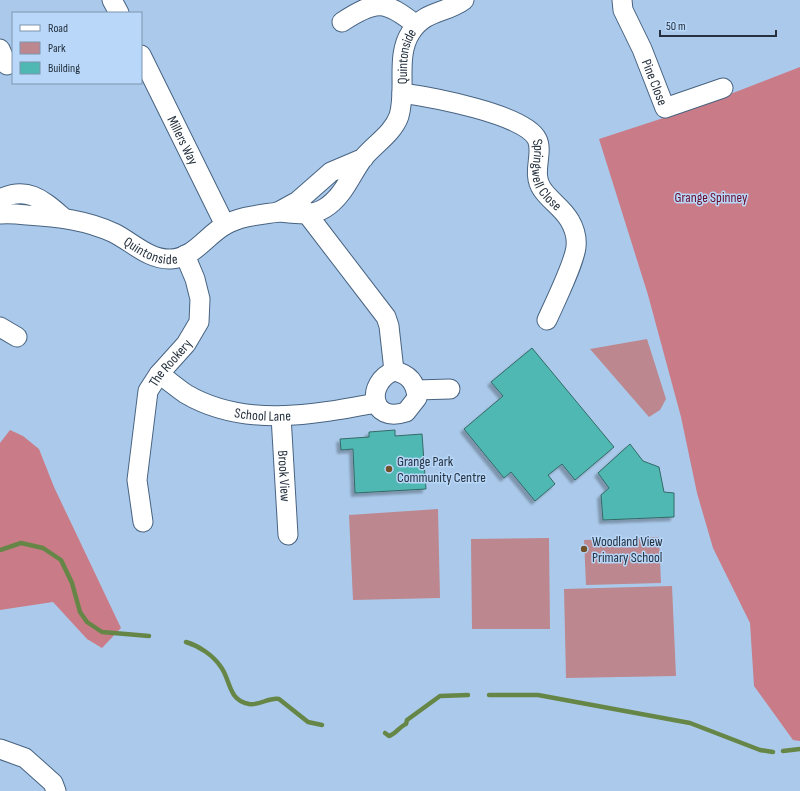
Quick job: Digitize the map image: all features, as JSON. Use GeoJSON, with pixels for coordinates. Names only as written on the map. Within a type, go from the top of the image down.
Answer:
{"type":"FeatureCollection","features":[{"type":"Feature","properties":{"kind":"street"},"geometry":{"type":"LineString","coordinates":[[112,0],[118,12]]}},
{"type":"Feature","properties":{"kind":"street","name":"Quintonside"},"geometry":{"type":"LineString","coordinates":[[0,214],[64,218],[89,223],[115,234],[142,251],[171,259],[185,255],[198,248],[210,235],[226,225],[246,216],[303,208],[325,208],[341,193],[364,158],[387,135],[399,116],[402,93],[404,48],[416,25],[430,14],[448,10],[464,0]]}},
{"type":"Feature","properties":{"kind":"street","name":"Pine Close"},"geometry":{"type":"LineString","coordinates":[[622,0],[624,10],[642,49],[665,108],[723,88]]}},
{"type":"Feature","properties":{"kind":"street"},"geometry":{"type":"LineString","coordinates":[[342,22],[355,12],[371,3],[386,1],[400,9],[416,25]]}},
{"type":"Feature","properties":{"kind":"street","name":"Millers Way"},"geometry":{"type":"LineString","coordinates":[[142,57],[226,225]]}},
{"type":"Feature","properties":{"kind":"street","name":"Springwell Close"},"geometry":{"type":"LineString","coordinates":[[402,93],[439,99],[476,108],[527,127],[536,137],[539,142],[537,175],[541,188],[566,214],[576,236],[574,255],[547,320]]}},
{"type":"Feature","properties":{"kind":"street","name":"Quintonside"},"geometry":{"type":"LineString","coordinates":[[0,199],[8,195],[28,194],[42,200],[64,218]]}},
{"type":"Feature","properties":{"kind":"street"},"geometry":{"type":"LineString","coordinates":[[303,208],[386,317],[389,326],[394,371]]}},
{"type":"Feature","properties":{"kind":"street","name":"The Rookery"},"geometry":{"type":"LineString","coordinates":[[143,522],[137,480],[148,391],[159,374],[186,344],[199,322],[200,299],[195,279],[185,255]]}},
{"type":"Feature","properties":{"kind":"street"},"geometry":{"type":"LineString","coordinates":[[0,327],[17,337]]}},
{"type":"Feature","properties":{"kind":"street"},"geometry":{"type":"LineString","coordinates":[[394,371],[403,373],[413,381],[417,398],[406,412],[397,415],[390,415],[381,411],[376,403],[375,392],[385,375],[394,371]]}},
{"type":"Feature","properties":{"kind":"street","name":"School Lane"},"geometry":{"type":"LineString","coordinates":[[159,374],[186,394],[211,406],[251,415],[281,416],[326,412],[376,403]]}},
{"type":"Feature","properties":{"kind":"street"},"geometry":{"type":"LineString","coordinates":[[416,390],[450,389]]}},
{"type":"Feature","properties":{"kind":"street","name":"Brook View"},"geometry":{"type":"LineString","coordinates":[[281,416],[288,535]]}},
{"type":"Feature","properties":{"kind":"street"},"geometry":{"type":"LineString","coordinates":[[0,749],[25,758],[52,783],[56,791]]}},
{"type":"Feature","properties":{"kind":"green space","name":"Grange Spinney"},"geometry":{"type":"Polygon","coordinates":[[[800,67],[800,741],[793,740],[754,686],[750,623],[713,548],[697,493],[681,417],[648,295],[599,139],[694,108],[800,67]]]}},
{"type":"Feature","properties":{"kind":"green space"},"geometry":{"type":"Polygon","coordinates":[[[647,339],[666,399],[660,410],[649,417],[590,349],[647,339]]]}},
{"type":"Feature","properties":{"kind":"green space"},"geometry":{"type":"Polygon","coordinates":[[[10,430],[23,436],[39,449],[54,487],[121,628],[102,648],[87,639],[53,602],[0,610],[0,443],[10,430]]]}},
{"type":"Feature","properties":{"kind":"green space"},"geometry":{"type":"Polygon","coordinates":[[[438,509],[440,598],[353,600],[349,515],[438,509]]]}},
{"type":"Feature","properties":{"kind":"green space"},"geometry":{"type":"Polygon","coordinates":[[[659,537],[661,583],[586,585],[584,540],[659,537]]]}},
{"type":"Feature","properties":{"kind":"green space"},"geometry":{"type":"Polygon","coordinates":[[[549,538],[550,629],[472,629],[471,539],[549,538]]]}},
{"type":"Feature","properties":{"kind":"green space"},"geometry":{"type":"Polygon","coordinates":[[[672,586],[676,676],[566,678],[564,589],[672,586]]]}},
{"type":"Feature","properties":{"kind":"building"},"geometry":{"type":"Polygon","coordinates":[[[532,348],[614,447],[575,480],[562,464],[548,475],[555,484],[535,501],[511,472],[504,478],[464,429],[503,396],[491,382],[532,348]]]}},
{"type":"Feature","properties":{"kind":"building","name":"Grange Park Community Centre"},"geometry":{"type":"Polygon","coordinates":[[[395,430],[395,436],[422,434],[426,489],[355,493],[353,449],[341,450],[340,439],[369,437],[369,432],[395,430]]]}},
{"type":"Feature","properties":{"kind":"building"},"geometry":{"type":"Polygon","coordinates":[[[630,444],[643,461],[659,467],[664,492],[674,493],[674,517],[603,520],[601,495],[609,488],[598,473],[630,444]]]}},
{"type":"Feature","properties":{"kind":"waterway"},"geometry":{"type":"LineString","coordinates":[[0,550],[21,543],[43,548],[61,560],[72,583],[80,612],[87,622],[102,632],[149,636]]}},
{"type":"Feature","properties":{"kind":"waterway"},"geometry":{"type":"LineString","coordinates":[[186,642],[201,649],[214,659],[224,672],[234,694],[242,702],[256,704],[272,699],[279,699],[308,722],[322,725]]}},
{"type":"Feature","properties":{"kind":"waterway"},"geometry":{"type":"LineString","coordinates":[[385,733],[389,736],[394,734],[406,724],[407,720],[440,696],[468,695]]}},
{"type":"Feature","properties":{"kind":"waterway"},"geometry":{"type":"LineString","coordinates":[[489,695],[538,695],[690,723],[760,750],[773,752]]}},
{"type":"Feature","properties":{"kind":"waterway"},"geometry":{"type":"LineString","coordinates":[[783,751],[800,749]]}},
{"type":"Feature","properties":{"kind":"place","name":"Grange Park Community Centre"},"geometry":{"type":"Point","coordinates":[389,469]}},
{"type":"Feature","properties":{"kind":"place","name":"Woodland View Primary School"},"geometry":{"type":"Point","coordinates":[584,549]}}]}
